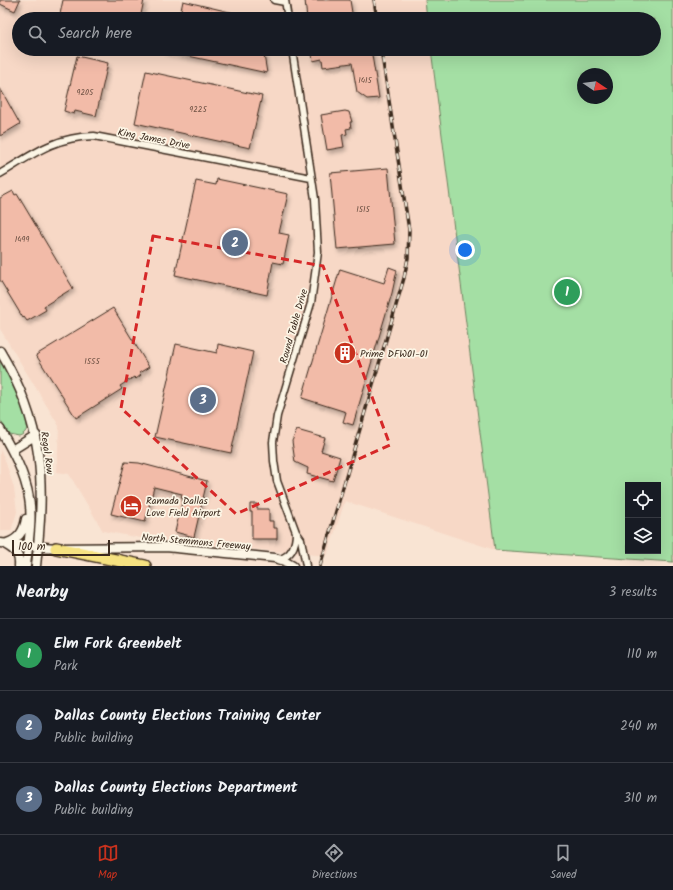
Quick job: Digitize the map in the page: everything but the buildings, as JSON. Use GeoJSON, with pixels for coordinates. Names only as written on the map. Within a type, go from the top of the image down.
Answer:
{"type":"FeatureCollection","features":[{"type":"Feature","properties":{"kind":"highway"},"geometry":{"type":"LineString","coordinates":[[56,548],[145,566]]}},
{"type":"Feature","properties":{"kind":"main road","name":"Regal Row"},"geometry":{"type":"LineString","coordinates":[[0,351],[13,373],[20,389],[36,435],[42,476],[42,502],[36,566]]}},
{"type":"Feature","properties":{"kind":"main road"},"geometry":{"type":"LineString","coordinates":[[0,429],[12,450],[25,483],[29,498],[26,566]]}},
{"type":"Feature","properties":{"kind":"main road"},"geometry":{"type":"LineString","coordinates":[[12,450],[36,435]]}},
{"type":"Feature","properties":{"kind":"main road"},"geometry":{"type":"LineString","coordinates":[[2,543],[12,541],[20,535],[26,522],[29,498]]}},
{"type":"Feature","properties":{"kind":"main road"},"geometry":{"type":"LineString","coordinates":[[2,543],[14,550],[18,556],[19,566]]}},
{"type":"Feature","properties":{"kind":"main road","name":"North Stemmons Freeway"},"geometry":{"type":"LineString","coordinates":[[2,543],[56,548],[166,547],[280,559],[293,566]]}},
{"type":"Feature","properties":{"kind":"street"},"geometry":{"type":"LineString","coordinates":[[274,0],[285,1],[287,12]]}},
{"type":"Feature","properties":{"kind":"street","name":"Round Table Drive"},"geometry":{"type":"LineString","coordinates":[[293,56],[312,178],[318,252],[314,288],[277,416],[274,442],[274,461],[277,482],[296,532],[301,539],[306,566]]}},
{"type":"Feature","properties":{"kind":"street","name":"King James Drive"},"geometry":{"type":"LineString","coordinates":[[0,174],[46,146],[62,140],[94,136],[312,178]]}},
{"type":"Feature","properties":{"kind":"street"},"geometry":{"type":"LineString","coordinates":[[280,559],[287,556],[294,549],[296,532]]}},
{"type":"Feature","properties":{"kind":"highlighted area"},"geometry":{"type":"Polygon","coordinates":[[[153,236],[323,266],[390,445],[236,514],[121,408],[153,236]]]}},
{"type":"Feature","properties":{"kind":"shaded area"},"geometry":{"type":"Polygon","coordinates":[[[0,0],[425,0],[426,12],[12,12],[12,56],[432,56],[495,550],[345,501],[327,556],[146,539],[103,531],[69,474],[57,472],[59,426],[0,329],[0,0]]]}},
{"type":"Feature","properties":{"kind":"shaded area"},"geometry":{"type":"Polygon","coordinates":[[[0,450],[4,457],[14,488],[17,512],[11,531],[0,530],[0,450]]]}},
{"type":"Feature","properties":{"kind":"green space"},"geometry":{"type":"Polygon","coordinates":[[[425,0],[673,0],[673,562],[495,550],[432,56],[661,56],[661,12],[426,12],[425,0]]]}},
{"type":"Feature","properties":{"kind":"green space"},"geometry":{"type":"Polygon","coordinates":[[[0,358],[22,404],[27,422],[26,431],[19,436],[9,434],[0,420],[0,358]]]}},
{"type":"Feature","properties":{"kind":"railway"},"geometry":{"type":"LineString","coordinates":[[374,0],[376,12]]}},
{"type":"Feature","properties":{"kind":"railway"},"geometry":{"type":"LineString","coordinates":[[320,566],[404,278],[408,258],[409,230],[382,56]]}},
{"type":"Feature","properties":{"kind":"place","name":"Dallas County Elections Training Center"},"geometry":{"type":"Point","coordinates":[235,243]}},
{"type":"Feature","properties":{"kind":"place","name":"Elm Fork Greenbelt"},"geometry":{"type":"Point","coordinates":[567,292]}},
{"type":"Feature","properties":{"kind":"place","name":"Prime DFW01-01"},"geometry":{"type":"Point","coordinates":[345,353]}},
{"type":"Feature","properties":{"kind":"place","name":"Dallas County Elections Department"},"geometry":{"type":"Point","coordinates":[203,400]}},
{"type":"Feature","properties":{"kind":"place","name":"Ramada Dallas Love Field Airport"},"geometry":{"type":"Point","coordinates":[131,506]}}]}
